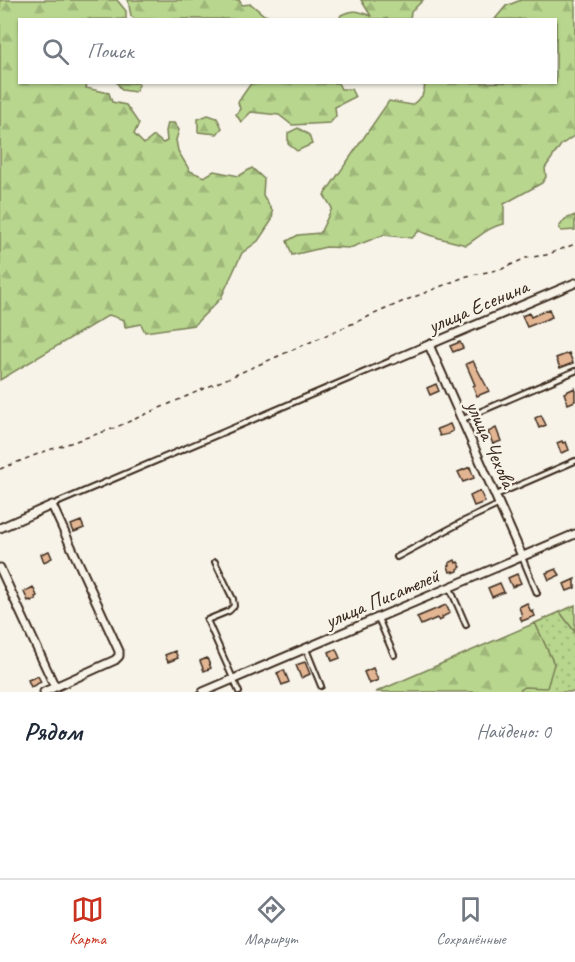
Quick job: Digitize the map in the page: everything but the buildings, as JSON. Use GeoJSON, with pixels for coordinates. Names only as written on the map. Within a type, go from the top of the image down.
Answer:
{"type":"FeatureCollection","features":[{"type":"Feature","properties":{"kind":"street","name":"улица Есенина"},"geometry":{"type":"LineString","coordinates":[[393,360],[575,283]]}},
{"type":"Feature","properties":{"kind":"street","name":"улица Чехова"},"geometry":{"type":"LineString","coordinates":[[429,345],[522,556]]}},
{"type":"Feature","properties":{"kind":"street"},"geometry":{"type":"LineString","coordinates":[[0,528],[52,505],[118,651],[119,656],[115,660],[44,692]]}},
{"type":"Feature","properties":{"kind":"street","name":"улица Писателей"},"geometry":{"type":"LineString","coordinates":[[202,692],[575,534]]}},
{"type":"Feature","properties":{"kind":"street"},"geometry":{"type":"LineString","coordinates":[[0,568],[55,687]]}},
{"type":"Feature","properties":{"kind":"lane"},"geometry":{"type":"LineString","coordinates":[[52,505],[393,360]]}},
{"type":"Feature","properties":{"kind":"lane"},"geometry":{"type":"LineString","coordinates":[[462,420],[575,371]]}},
{"type":"Feature","properties":{"kind":"lane"},"geometry":{"type":"LineString","coordinates":[[495,495],[575,461]]}},
{"type":"Feature","properties":{"kind":"lane"},"geometry":{"type":"LineString","coordinates":[[397,557],[499,504]]}},
{"type":"Feature","properties":{"kind":"lane"},"geometry":{"type":"LineString","coordinates":[[522,556],[537,593]]}},
{"type":"Feature","properties":{"kind":"lane"},"geometry":{"type":"LineString","coordinates":[[215,561],[233,599],[234,606],[229,611],[207,620],[239,692]]}},
{"type":"Feature","properties":{"kind":"lane"},"geometry":{"type":"LineString","coordinates":[[449,587],[466,625]]}},
{"type":"Feature","properties":{"kind":"lane"},"geometry":{"type":"LineString","coordinates":[[378,617],[394,655]]}},
{"type":"Feature","properties":{"kind":"lane"},"geometry":{"type":"LineString","coordinates":[[306,648],[321,686]]}},
{"type":"Feature","properties":{"kind":"path"},"geometry":{"type":"LineString","coordinates":[[0,470],[43,452],[112,429],[283,352],[467,276],[502,269],[526,258],[546,255],[575,244]]}},
{"type":"Feature","properties":{"kind":"green space"},"geometry":{"type":"Polygon","coordinates":[[[0,0],[117,0],[126,11],[126,18],[18,18],[18,84],[87,84],[86,88],[109,93],[112,102],[126,105],[139,124],[134,134],[144,144],[154,136],[163,143],[167,141],[168,123],[174,123],[179,130],[176,140],[178,151],[190,171],[204,177],[214,171],[239,176],[252,168],[264,179],[263,195],[273,212],[272,220],[258,241],[242,253],[221,298],[194,325],[145,332],[141,324],[125,327],[124,320],[109,315],[0,380],[0,0]]]}},
{"type":"Feature","properties":{"kind":"green space"},"geometry":{"type":"Polygon","coordinates":[[[128,0],[239,0],[242,5],[251,4],[264,15],[275,18],[134,18],[131,16],[128,0]]]}},
{"type":"Feature","properties":{"kind":"green space"},"geometry":{"type":"Polygon","coordinates":[[[361,0],[423,0],[411,12],[410,18],[340,18],[341,15],[353,11],[371,16],[361,0]]]}},
{"type":"Feature","properties":{"kind":"green space"},"geometry":{"type":"Polygon","coordinates":[[[521,0],[575,0],[575,135],[561,145],[545,168],[546,177],[542,183],[504,204],[504,224],[489,230],[466,245],[419,231],[412,238],[383,235],[350,248],[326,247],[292,255],[287,241],[298,235],[320,233],[332,208],[324,195],[389,101],[412,105],[422,96],[425,86],[420,84],[557,84],[557,18],[496,18],[506,6],[521,0]]]}},
{"type":"Feature","properties":{"kind":"green space"},"geometry":{"type":"Polygon","coordinates":[[[118,84],[139,85],[135,92],[122,90],[118,84]]]}},
{"type":"Feature","properties":{"kind":"green space"},"geometry":{"type":"Polygon","coordinates":[[[251,84],[338,84],[341,89],[351,89],[355,97],[335,107],[336,116],[330,123],[292,125],[279,115],[251,112],[241,122],[236,114],[240,109],[238,102],[251,84]]]}},
{"type":"Feature","properties":{"kind":"green space"},"geometry":{"type":"Polygon","coordinates":[[[208,115],[217,118],[222,128],[217,134],[198,132],[198,119],[208,115]]]}},
{"type":"Feature","properties":{"kind":"green space"},"geometry":{"type":"Polygon","coordinates":[[[298,128],[309,135],[312,144],[297,151],[288,144],[288,133],[298,128]]]}},
{"type":"Feature","properties":{"kind":"green space"},"geometry":{"type":"Polygon","coordinates":[[[575,215],[575,230],[561,231],[559,227],[565,219],[575,215]]]}},
{"type":"Feature","properties":{"kind":"green space"},"geometry":{"type":"Polygon","coordinates":[[[575,605],[575,632],[560,612],[575,605]]]}},
{"type":"Feature","properties":{"kind":"green space"},"geometry":{"type":"Polygon","coordinates":[[[560,612],[575,632],[575,692],[518,692],[554,664],[535,623],[560,612]]]}},
{"type":"Feature","properties":{"kind":"green space"},"geometry":{"type":"Polygon","coordinates":[[[535,623],[554,664],[547,688],[524,687],[518,692],[376,692],[535,623]]]}}]}
